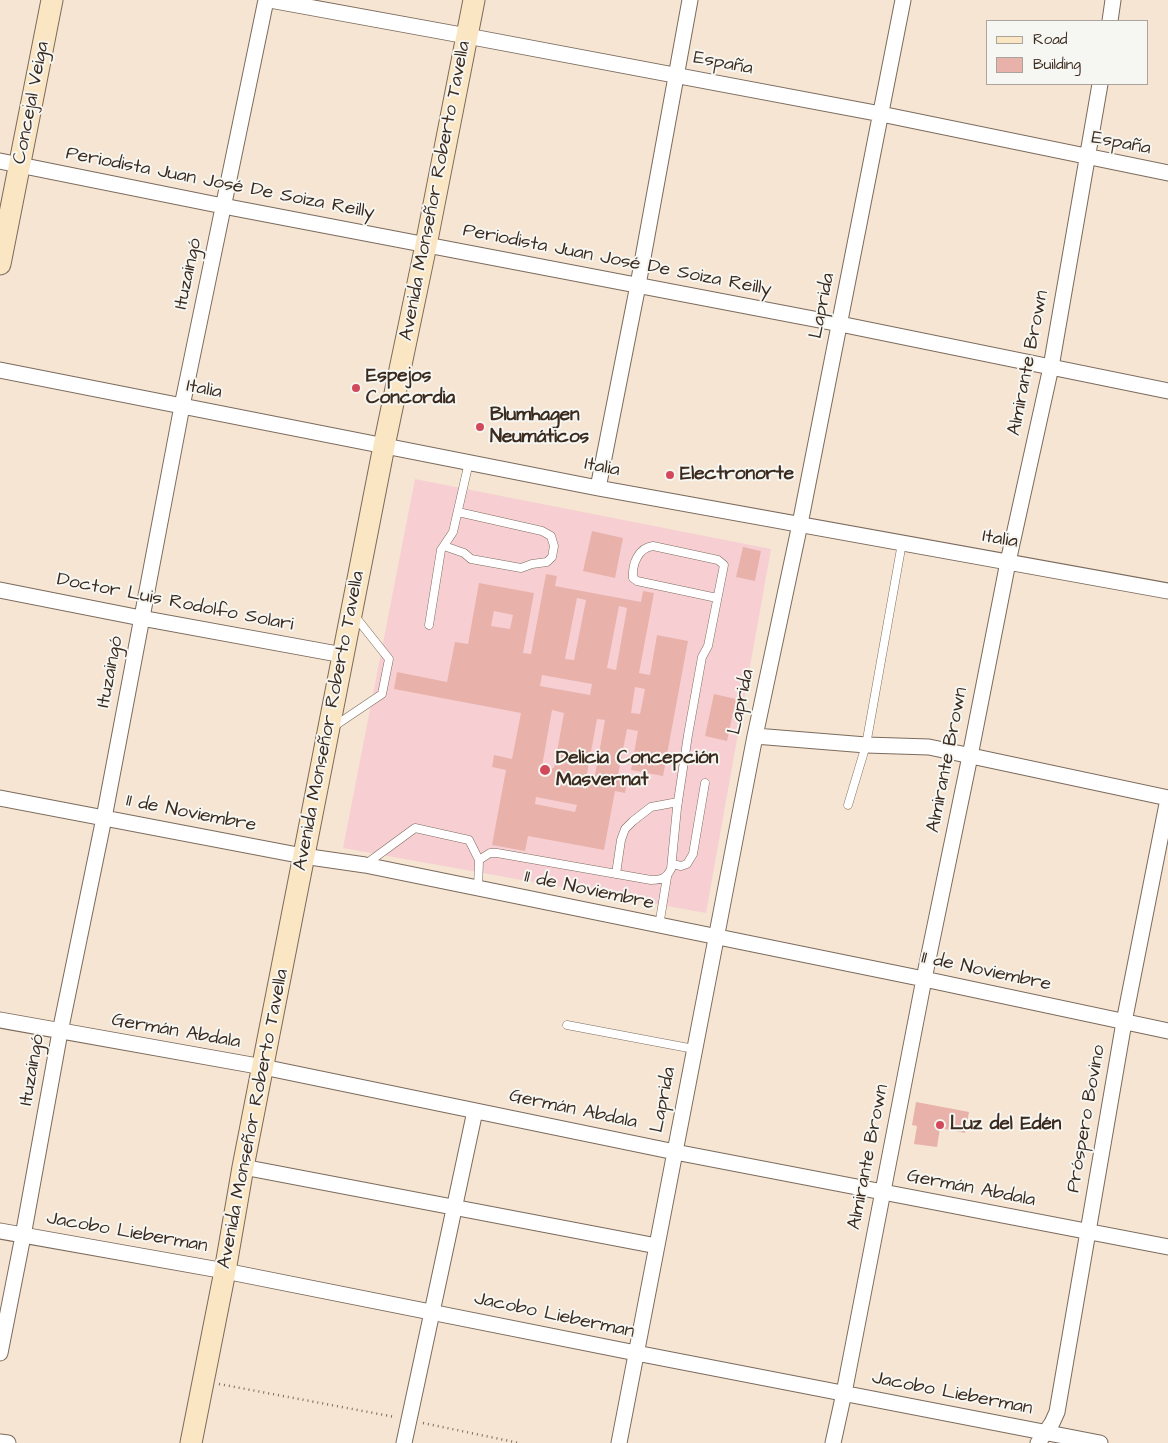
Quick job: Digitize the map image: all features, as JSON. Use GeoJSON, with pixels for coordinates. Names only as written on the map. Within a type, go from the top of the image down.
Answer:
{"type":"FeatureCollection","features":[{"type":"Feature","properties":{"kind":"main road","name":"Concejal Veiga"},"geometry":{"type":"LineString","coordinates":[[0,264],[10,163],[52,0]]}},
{"type":"Feature","properties":{"kind":"main road","name":"Avenida Monseñor Roberto Tavella"},"geometry":{"type":"LineString","coordinates":[[191,1443],[303,856],[474,0]]}},
{"type":"Feature","properties":{"kind":"street","name":"España"},"geometry":{"type":"LineString","coordinates":[[268,0],[881,114],[1168,173]]}},
{"type":"Feature","properties":{"kind":"street","name":"Ituzaingó"},"geometry":{"type":"LineString","coordinates":[[0,1353],[60,1032],[104,818],[182,406],[268,0]]}},
{"type":"Feature","properties":{"kind":"street"},"geometry":{"type":"LineString","coordinates":[[598,488],[638,285],[690,0]]}},
{"type":"Feature","properties":{"kind":"street","name":"Laprida"},"geometry":{"type":"LineString","coordinates":[[619,1443],[755,736],[800,524],[903,0]]}},
{"type":"Feature","properties":{"kind":"street"},"geometry":{"type":"LineString","coordinates":[[1110,20],[1113,0]]}},
{"type":"Feature","properties":{"kind":"street","name":"Almirante Brown"},"geometry":{"type":"LineString","coordinates":[[833,1443],[1008,562],[1051,367],[1100,85]]}},
{"type":"Feature","properties":{"kind":"street","name":"Periodista Juan José De Soiza Reilly"},"geometry":{"type":"LineString","coordinates":[[10,163],[223,206],[840,324],[1168,390]]}},
{"type":"Feature","properties":{"kind":"street","name":"Italia"},"geometry":{"type":"LineString","coordinates":[[0,370],[598,488],[1168,591]]}},
{"type":"Feature","properties":{"kind":"street","name":"Doctor Luis Rodolfo Solari"},"geometry":{"type":"LineString","coordinates":[[0,590],[344,655]]}},
{"type":"Feature","properties":{"kind":"street"},"geometry":{"type":"LineString","coordinates":[[755,736],[929,748],[1168,798]]}},
{"type":"Feature","properties":{"kind":"street","name":"11 de Noviembre"},"geometry":{"type":"LineString","coordinates":[[0,798],[303,856],[365,866],[1168,1031]]}},
{"type":"Feature","properties":{"kind":"street","name":"Próspero Bovino"},"geometry":{"type":"LineString","coordinates":[[1042,1438],[1057,1412],[1124,1022],[1166,821],[1168,798]]}},
{"type":"Feature","properties":{"kind":"street","name":"Germán Abdala"},"geometry":{"type":"LineString","coordinates":[[0,1020],[263,1067],[675,1152],[1168,1247]]}},
{"type":"Feature","properties":{"kind":"street"},"geometry":{"type":"LineString","coordinates":[[404,1443],[475,1110]]}},
{"type":"Feature","properties":{"kind":"street"},"geometry":{"type":"LineString","coordinates":[[243,1167],[657,1246]]}},
{"type":"Feature","properties":{"kind":"street","name":"Jacobo Lieberman"},"geometry":{"type":"LineString","coordinates":[[0,1231],[225,1271],[844,1393],[1042,1438],[1100,1443]]}},
{"type":"Feature","properties":{"kind":"street"},"geometry":{"type":"LineString","coordinates":[[0,1442],[8,1443]]}},
{"type":"Feature","properties":{"kind":"lane"},"geometry":{"type":"LineString","coordinates":[[429,625],[442,550],[453,532],[469,462]]}},
{"type":"Feature","properties":{"kind":"lane"},"geometry":{"type":"LineString","coordinates":[[444,546],[464,553],[471,559],[520,568],[547,562],[552,557],[554,546],[551,536],[542,532],[458,512]]}},
{"type":"Feature","properties":{"kind":"lane"},"geometry":{"type":"LineString","coordinates":[[848,805],[866,745],[902,543]]}},
{"type":"Feature","properties":{"kind":"lane"},"geometry":{"type":"LineString","coordinates":[[659,926],[667,877],[672,864],[678,802],[702,657],[708,646],[724,565],[718,560],[653,546],[640,551],[637,556],[633,578],[717,598]]}},
{"type":"Feature","properties":{"kind":"lane"},"geometry":{"type":"LineString","coordinates":[[329,729],[382,694],[386,676],[389,659],[352,612]]}},
{"type":"Feature","properties":{"kind":"lane"},"geometry":{"type":"LineString","coordinates":[[672,864],[681,866],[687,864],[693,854],[706,783]]}},
{"type":"Feature","properties":{"kind":"lane"},"geometry":{"type":"LineString","coordinates":[[616,874],[621,840],[625,829],[651,807],[678,802]]}},
{"type":"Feature","properties":{"kind":"lane"},"geometry":{"type":"LineString","coordinates":[[365,866],[415,828],[469,840],[479,860],[478,889]]}},
{"type":"Feature","properties":{"kind":"lane"},"geometry":{"type":"LineString","coordinates":[[479,860],[490,853],[497,853],[651,880],[660,880],[667,877]]}},
{"type":"Feature","properties":{"kind":"lane"},"geometry":{"type":"LineString","coordinates":[[567,1025],[694,1049]]}},
{"type":"Feature","properties":{"kind":"path"},"geometry":{"type":"LineString","coordinates":[[203,1380],[519,1443]]}},
{"type":"Feature","properties":{"kind":"shaded area","name":"Delicia Concepción Masvernat"},"geometry":{"type":"Polygon","coordinates":[[[415,479],[771,549],[706,913],[343,848],[415,479]]]}},
{"type":"Feature","properties":{"kind":"building"},"geometry":{"type":"Polygon","coordinates":[[[592,531],[623,538],[615,578],[583,571],[592,531]]]}},
{"type":"Feature","properties":{"kind":"building"},"geometry":{"type":"Polygon","coordinates":[[[743,547],[761,551],[755,581],[736,577],[743,547]]]}},
{"type":"Feature","properties":{"kind":"building"},"geometry":{"type":"Polygon","coordinates":[[[546,574],[557,576],[555,586],[641,602],[643,591],[654,593],[639,673],[650,675],[657,635],[688,641],[663,776],[631,770],[638,731],[627,729],[617,780],[627,782],[625,793],[615,791],[604,850],[528,836],[525,851],[492,845],[506,770],[492,767],[494,755],[512,759],[521,713],[394,689],[397,672],[447,682],[455,642],[468,644],[479,583],[534,593],[523,653],[531,654],[546,574]],[[577,598],[565,659],[574,660],[586,600],[577,598]],[[619,606],[607,668],[616,670],[627,608],[619,606]],[[494,611],[491,626],[510,629],[513,615],[494,611]],[[542,675],[540,686],[590,695],[592,684],[542,675]],[[635,687],[631,713],[640,714],[645,689],[635,687]],[[552,710],[542,766],[554,768],[564,713],[552,710]],[[597,719],[587,774],[595,775],[605,720],[597,719]],[[536,797],[535,804],[575,812],[577,805],[536,797]]]}},
{"type":"Feature","properties":{"kind":"building"},"geometry":{"type":"Polygon","coordinates":[[[714,694],[736,699],[727,741],[705,736],[714,694]]]}},
{"type":"Feature","properties":{"kind":"building","name":"Luz del Edén"},"geometry":{"type":"Polygon","coordinates":[[[916,1102],[969,1112],[965,1133],[940,1128],[937,1147],[914,1144],[917,1126],[912,1125],[916,1102]]]}},
{"type":"Feature","properties":{"kind":"place","name":"Espejos Concordia"},"geometry":{"type":"Point","coordinates":[356,388]}},
{"type":"Feature","properties":{"kind":"place","name":"Blumhagen Neumáticos"},"geometry":{"type":"Point","coordinates":[480,427]}},
{"type":"Feature","properties":{"kind":"place","name":"Electronorte"},"geometry":{"type":"Point","coordinates":[670,475]}},
{"type":"Feature","properties":{"kind":"place","name":"Delicia Concepción Masvernat"},"geometry":{"type":"Point","coordinates":[545,770]}},
{"type":"Feature","properties":{"kind":"place","name":"Luz del Edén"},"geometry":{"type":"Point","coordinates":[940,1125]}}]}
